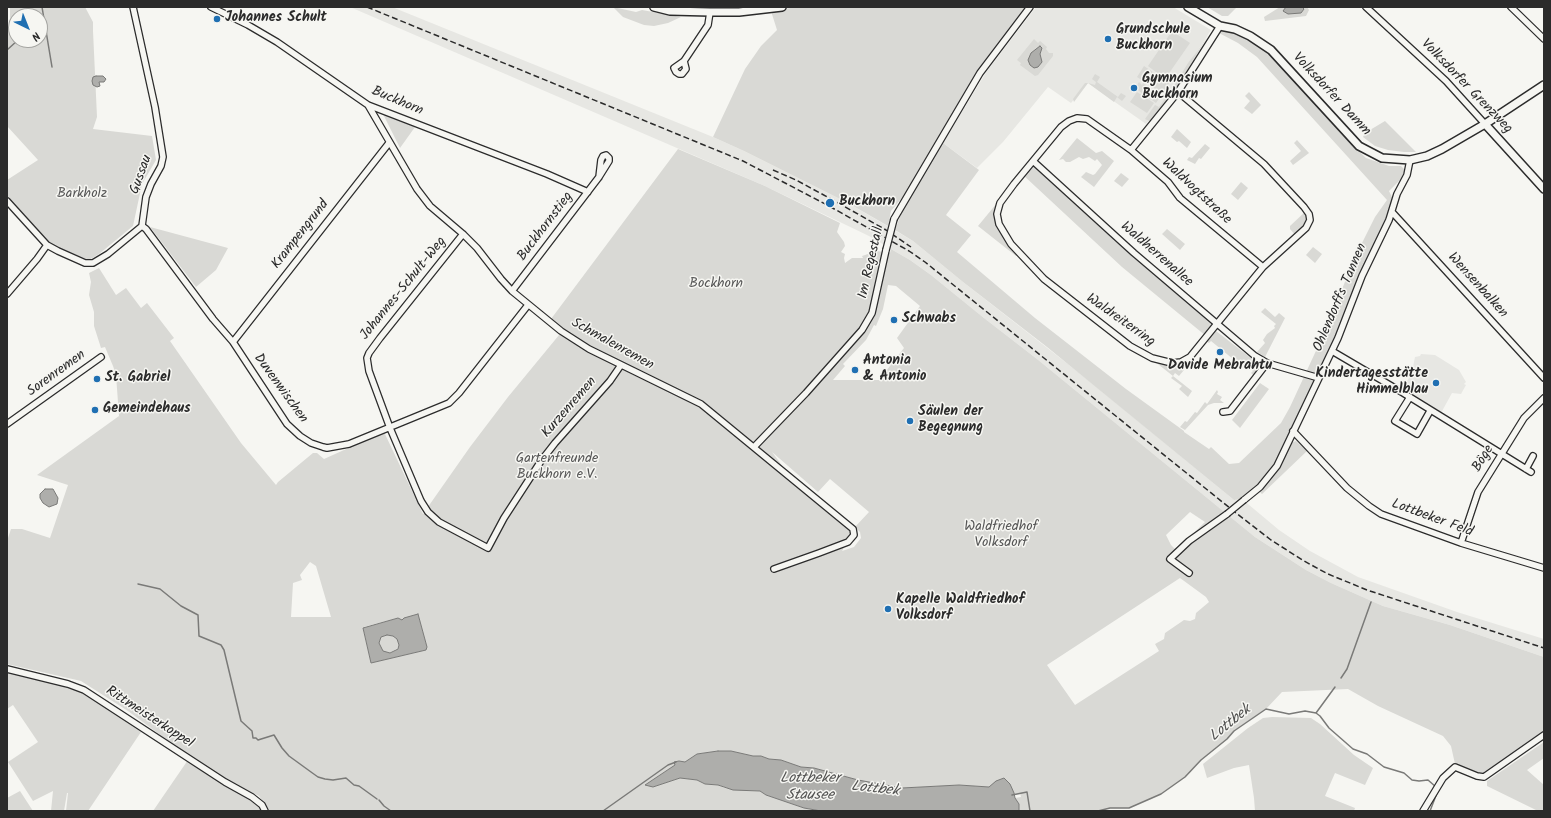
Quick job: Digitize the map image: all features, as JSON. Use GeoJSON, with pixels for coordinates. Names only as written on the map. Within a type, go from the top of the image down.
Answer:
{"type":"FeatureCollection","features":[{"type":"Feature","properties":{"kind":"main road"},"geometry":{"type":"LineString","coordinates":[[654,7],[670,11],[710,12],[739,12],[782,7]]}},
{"type":"Feature","properties":{"kind":"main road","name":"Volksdorfer Damm"},"geometry":{"type":"LineString","coordinates":[[1188,7],[1220,26],[1235,29],[1261,42],[1271,50],[1359,146],[1382,158],[1410,160],[1433,154],[1485,124],[1544,85]]}},
{"type":"Feature","properties":{"kind":"main road","name":"Volksdorfer Grenzweg"},"geometry":{"type":"LineString","coordinates":[[1485,124],[1544,189]]}},
{"type":"Feature","properties":{"kind":"street","name":"Gussau"},"geometry":{"type":"LineString","coordinates":[[133,7],[155,107],[163,157],[161,166],[151,184],[146,198],[142,226]]}},
{"type":"Feature","properties":{"kind":"street","name":"Buckhorn"},"geometry":{"type":"LineString","coordinates":[[211,7],[248,25],[277,42],[368,105],[547,174],[588,192]]}},
{"type":"Feature","properties":{"kind":"street","name":"Im Regestall"},"geometry":{"type":"LineString","coordinates":[[754,447],[806,393],[862,330],[872,313],[894,220],[980,73],[1030,7]]}},
{"type":"Feature","properties":{"kind":"street","name":"Volksdorfer Grenzweg"},"geometry":{"type":"LineString","coordinates":[[1366,7],[1446,81],[1485,124]]}},
{"type":"Feature","properties":{"kind":"street"},"geometry":{"type":"LineString","coordinates":[[1511,7],[1544,39]]}},
{"type":"Feature","properties":{"kind":"street"},"geometry":{"type":"LineString","coordinates":[[684,61],[708,25],[710,12]]}},
{"type":"Feature","properties":{"kind":"street"},"geometry":{"type":"LineString","coordinates":[[1131,150],[1178,92],[1220,26]]}},
{"type":"Feature","properties":{"kind":"street","name":"Waldreiterring"},"geometry":{"type":"LineString","coordinates":[[1131,150],[1084,118],[1077,118],[1065,124],[1022,174],[1000,203],[997,214],[999,224],[1001,230],[1018,253],[1044,279],[1119,338],[1138,351],[1152,358],[1166,363],[1177,363],[1185,361],[1190,357],[1263,267],[1306,228],[1310,220],[1309,214],[1281,181],[1264,164],[1178,92]]}},
{"type":"Feature","properties":{"kind":"street","name":"Schmalenremen"},"geometry":{"type":"LineString","coordinates":[[368,105],[417,189],[430,206],[477,248],[512,291],[562,331],[589,348],[701,404],[853,530],[854,535],[848,542],[819,554],[774,569]]}},
{"type":"Feature","properties":{"kind":"street","name":"Krampengrund"},"geometry":{"type":"LineString","coordinates":[[233,342],[389,143]]}},
{"type":"Feature","properties":{"kind":"street","name":"Waldvogtstraße"},"geometry":{"type":"LineString","coordinates":[[1131,150],[1168,182],[1180,198],[1263,267]]}},
{"type":"Feature","properties":{"kind":"street","name":"Ohlendorffs Tannen"},"geometry":{"type":"LineString","coordinates":[[1189,573],[1170,559],[1189,541],[1227,514],[1260,487],[1277,466],[1332,351],[1362,276],[1392,212],[1397,194],[1407,175],[1410,160]]}},
{"type":"Feature","properties":{"kind":"street","name":"Waldherrenallee"},"geometry":{"type":"LineString","coordinates":[[1033,161],[1128,248],[1255,356],[1267,363],[1319,378]]}},
{"type":"Feature","properties":{"kind":"street","name":"Buckhornstieg"},"geometry":{"type":"LineString","coordinates":[[512,291],[599,177]]}},
{"type":"Feature","properties":{"kind":"street"},"geometry":{"type":"LineString","coordinates":[[7,201],[47,245],[85,263],[93,263],[108,254],[142,226]]}},
{"type":"Feature","properties":{"kind":"street","name":"Wensenbalken"},"geometry":{"type":"LineString","coordinates":[[1392,212],[1544,378]]}},
{"type":"Feature","properties":{"kind":"street","name":"Duvenwischen"},"geometry":{"type":"LineString","coordinates":[[142,226],[146,229],[213,319],[233,342],[288,424],[300,436],[310,443],[327,448],[349,444],[449,403],[459,393],[528,305]]}},
{"type":"Feature","properties":{"kind":"street","name":"Johannes-Schult-Weg"},"geometry":{"type":"LineString","coordinates":[[390,428],[367,364],[369,353],[463,234]]}},
{"type":"Feature","properties":{"kind":"street"},"geometry":{"type":"LineString","coordinates":[[7,294],[37,260],[47,245]]}},
{"type":"Feature","properties":{"kind":"street"},"geometry":{"type":"LineString","coordinates":[[1332,351],[1528,470],[1533,456]]}},
{"type":"Feature","properties":{"kind":"street","name":"Sorenremen"},"geometry":{"type":"LineString","coordinates":[[7,424],[101,357]]}},
{"type":"Feature","properties":{"kind":"street"},"geometry":{"type":"LineString","coordinates":[[1223,412],[1230,411],[1267,363]]}},
{"type":"Feature","properties":{"kind":"street","name":"Kurzenremen"},"geometry":{"type":"LineString","coordinates":[[390,428],[421,501],[428,512],[439,522],[452,530],[488,548],[504,518],[541,461],[610,381],[621,365]]}},
{"type":"Feature","properties":{"kind":"street"},"geometry":{"type":"LineString","coordinates":[[1410,397],[1395,421],[1417,434],[1430,411]]}},
{"type":"Feature","properties":{"kind":"street","name":"Böge"},"geometry":{"type":"LineString","coordinates":[[1461,543],[1478,492],[1524,418],[1544,398]]}},
{"type":"Feature","properties":{"kind":"street","name":"Lottbeker Feld"},"geometry":{"type":"LineString","coordinates":[[1294,431],[1347,488],[1369,506],[1394,520],[1461,543],[1544,568]]}},
{"type":"Feature","properties":{"kind":"street","name":"Rittmeisterkoppel"},"geometry":{"type":"LineString","coordinates":[[7,670],[68,684],[84,690],[225,782],[252,797],[262,805],[265,811]]}},
{"type":"Feature","properties":{"kind":"street"},"geometry":{"type":"LineString","coordinates":[[1423,811],[1446,774],[1455,767],[1477,776],[1484,777],[1544,735]]}},
{"type":"Feature","properties":{"kind":"shaded area"},"geometry":{"type":"Polygon","coordinates":[[[350,7],[392,7],[713,137],[848,203],[913,241],[1092,383],[1234,500],[1242,499],[1279,530],[1310,551],[1358,577],[1457,612],[1544,639],[1544,657],[1450,625],[1383,606],[1306,570],[1255,537],[1037,359],[931,275],[910,260],[869,236],[765,186],[350,7]]]}},
{"type":"Feature","properties":{"kind":"shaded area","name":"Gymnasium Buckhorn"},"geometry":{"type":"Polygon","coordinates":[[[1036,7],[1173,7],[1211,30],[1164,103],[1146,124],[1088,83],[1071,103],[1048,87],[1003,142],[977,168],[943,143],[987,71],[1036,7]]]}},
{"type":"Feature","properties":{"kind":"shaded area","name":"Kindertagesstätte Himmelblau"},"geometry":{"type":"Polygon","coordinates":[[[1421,354],[1435,355],[1459,370],[1466,382],[1461,394],[1452,393],[1441,413],[1403,387],[1415,369],[1413,367],[1415,357],[1420,356],[1421,354]]]}},
{"type":"Feature","properties":{"kind":"green space","name":"Barkholz"},"geometry":{"type":"Polygon","coordinates":[[[10,7],[85,7],[93,22],[97,117],[93,129],[152,136],[156,160],[142,184],[133,226],[99,254],[89,260],[52,245],[7,197],[7,180],[38,160],[7,126],[8,28],[8,48],[48,48],[48,8],[10,7]]]}},
{"type":"Feature","properties":{"kind":"green space"},"geometry":{"type":"Polygon","coordinates":[[[613,7],[636,12],[642,10],[681,17],[668,23],[654,26],[644,25],[623,17],[613,7]]]}},
{"type":"Feature","properties":{"kind":"green space"},"geometry":{"type":"Polygon","coordinates":[[[797,7],[1026,7],[979,69],[938,142],[906,193],[891,211],[888,226],[848,203],[713,137],[745,69],[761,46],[777,30],[771,11],[797,7]]]}},
{"type":"Feature","properties":{"kind":"green space"},"geometry":{"type":"Polygon","coordinates":[[[1207,7],[1237,7],[1228,16],[1222,16],[1207,7]]]}},
{"type":"Feature","properties":{"kind":"green space"},"geometry":{"type":"Polygon","coordinates":[[[1280,7],[1304,9],[1302,7],[1307,7],[1309,10],[1306,16],[1265,21],[1264,17],[1280,7]]]}},
{"type":"Feature","properties":{"kind":"green space"},"geometry":{"type":"Polygon","coordinates":[[[1224,28],[1259,46],[1276,60],[1344,137],[1366,158],[1389,166],[1401,166],[1405,170],[1400,180],[1389,191],[1392,197],[1397,194],[1338,338],[1268,477],[1242,499],[1234,500],[1047,347],[913,241],[895,230],[901,214],[943,143],[979,170],[946,215],[971,235],[957,252],[1035,318],[1126,389],[1184,432],[1209,449],[1211,447],[1229,464],[1239,463],[1281,423],[1290,407],[1327,327],[1354,259],[1375,217],[1387,200],[1257,57],[1238,43],[1219,33],[1224,28]]]}},
{"type":"Feature","properties":{"kind":"green space"},"geometry":{"type":"Polygon","coordinates":[[[1172,31],[1190,43],[1165,79],[1148,66],[1172,31]]]}},
{"type":"Feature","properties":{"kind":"green space"},"geometry":{"type":"Polygon","coordinates":[[[1209,34],[1177,87],[1174,86],[1188,63],[1209,34]]]}},
{"type":"Feature","properties":{"kind":"green space"},"geometry":{"type":"Polygon","coordinates":[[[1034,39],[1038,43],[1040,41],[1047,47],[1046,49],[1049,53],[1053,53],[1053,56],[1038,75],[1035,76],[1020,65],[1021,63],[1017,60],[1034,39]]]}},
{"type":"Feature","properties":{"kind":"green space"},"geometry":{"type":"Polygon","coordinates":[[[1144,66],[1169,83],[1162,93],[1137,77],[1144,66]]]}},
{"type":"Feature","properties":{"kind":"green space"},"geometry":{"type":"Polygon","coordinates":[[[1095,74],[1100,77],[1097,82],[1118,97],[1121,93],[1126,96],[1122,101],[1117,97],[1114,102],[1088,83],[1095,85],[1096,82],[1092,79],[1095,74]]]}},
{"type":"Feature","properties":{"kind":"green space"},"geometry":{"type":"Polygon","coordinates":[[[1139,82],[1142,85],[1143,83],[1158,94],[1160,97],[1156,103],[1135,88],[1139,82]]]}},
{"type":"Feature","properties":{"kind":"green space"},"geometry":{"type":"Polygon","coordinates":[[[1085,83],[1088,83],[1074,102],[1073,99],[1085,83]]]}},
{"type":"Feature","properties":{"kind":"green space"},"geometry":{"type":"Polygon","coordinates":[[[1173,87],[1175,89],[1171,96],[1169,96],[1151,120],[1149,121],[1145,119],[1155,105],[1159,107],[1173,87]]]}},
{"type":"Feature","properties":{"kind":"green space"},"geometry":{"type":"Polygon","coordinates":[[[1137,92],[1154,103],[1147,113],[1130,102],[1137,92]]]}},
{"type":"Feature","properties":{"kind":"green space"},"geometry":{"type":"Polygon","coordinates":[[[1249,92],[1261,105],[1252,114],[1244,108],[1250,101],[1245,96],[1249,92]]]}},
{"type":"Feature","properties":{"kind":"green space"},"geometry":{"type":"Polygon","coordinates":[[[383,114],[415,127],[400,148],[383,114]]]}},
{"type":"Feature","properties":{"kind":"green space"},"geometry":{"type":"Polygon","coordinates":[[[1385,121],[1416,152],[1388,150],[1375,146],[1363,137],[1365,133],[1385,121]]]}},
{"type":"Feature","properties":{"kind":"green space"},"geometry":{"type":"Polygon","coordinates":[[[1177,129],[1191,142],[1187,148],[1179,141],[1177,142],[1171,137],[1177,129]]]}},
{"type":"Feature","properties":{"kind":"green space"},"geometry":{"type":"Polygon","coordinates":[[[1077,138],[1096,153],[1102,151],[1114,161],[1094,187],[1081,177],[1086,172],[1093,175],[1095,174],[1102,165],[1097,159],[1095,161],[1089,157],[1083,159],[1079,157],[1070,162],[1066,162],[1063,159],[1059,160],[1077,138]]]}},
{"type":"Feature","properties":{"kind":"green space"},"geometry":{"type":"Polygon","coordinates":[[[1297,140],[1309,153],[1293,165],[1290,161],[1301,151],[1294,143],[1297,140]]]}},
{"type":"Feature","properties":{"kind":"green space"},"geometry":{"type":"Polygon","coordinates":[[[1205,144],[1210,148],[1201,159],[1199,158],[1195,164],[1187,160],[1189,157],[1192,158],[1205,144]]]}},
{"type":"Feature","properties":{"kind":"green space"},"geometry":{"type":"Polygon","coordinates":[[[678,149],[765,186],[840,223],[837,232],[844,242],[845,246],[841,252],[845,254],[845,263],[852,258],[863,258],[862,256],[877,251],[890,253],[891,249],[910,260],[1037,359],[1255,537],[1306,570],[1383,606],[1450,625],[1544,657],[1544,732],[1489,771],[1480,774],[1455,764],[1451,746],[1443,736],[1378,706],[1348,689],[1282,692],[1266,709],[1234,731],[1227,739],[1201,760],[1185,777],[1161,794],[1129,808],[1110,808],[1098,811],[1019,811],[1019,804],[1015,798],[1021,797],[1020,793],[1014,794],[1010,784],[1004,778],[989,787],[959,785],[902,788],[858,780],[814,768],[801,767],[781,760],[731,751],[718,751],[697,754],[685,762],[674,762],[675,765],[646,784],[653,787],[680,778],[697,780],[705,784],[718,785],[725,788],[760,791],[766,795],[804,808],[821,811],[270,811],[259,796],[226,779],[224,785],[240,792],[258,804],[263,811],[153,811],[190,757],[128,711],[81,681],[7,664],[7,541],[11,529],[22,529],[50,538],[68,485],[37,475],[119,416],[116,375],[105,347],[101,348],[94,326],[94,312],[89,295],[91,282],[89,273],[99,268],[116,295],[126,288],[141,308],[147,303],[174,338],[170,341],[241,443],[276,485],[313,453],[317,453],[324,459],[384,432],[423,514],[470,447],[508,397],[564,329],[551,319],[678,149]],[[888,285],[883,309],[876,326],[874,325],[866,340],[843,364],[845,366],[833,380],[879,380],[904,348],[897,338],[920,306],[896,286],[888,285]],[[772,452],[798,487],[850,527],[850,537],[842,551],[854,547],[861,538],[860,532],[855,527],[869,512],[830,479],[818,492],[772,452]],[[1190,512],[1166,535],[1171,545],[1176,550],[1205,522],[1190,512]],[[310,562],[300,575],[302,580],[293,583],[291,617],[331,617],[316,566],[310,562]],[[1180,578],[1047,665],[1075,705],[1159,651],[1155,644],[1164,639],[1165,633],[1184,620],[1190,621],[1195,619],[1196,613],[1209,602],[1206,597],[1180,578]],[[418,614],[401,620],[398,618],[364,627],[363,629],[371,663],[426,650],[427,647],[418,614]]]}},
{"type":"Feature","properties":{"kind":"green space"},"geometry":{"type":"Polygon","coordinates":[[[1031,163],[1146,267],[1212,322],[1214,327],[1206,336],[1122,267],[1022,174],[1031,163]]]}},
{"type":"Feature","properties":{"kind":"green space"},"geometry":{"type":"Polygon","coordinates":[[[1121,173],[1129,179],[1122,187],[1114,181],[1121,173]]]}},
{"type":"Feature","properties":{"kind":"green space"},"geometry":{"type":"Polygon","coordinates":[[[1241,182],[1248,188],[1238,200],[1231,194],[1241,182]]]}},
{"type":"Feature","properties":{"kind":"green space"},"geometry":{"type":"Polygon","coordinates":[[[997,203],[1000,203],[998,219],[1018,253],[1016,256],[978,226],[997,203]]]}},
{"type":"Feature","properties":{"kind":"green space"},"geometry":{"type":"Polygon","coordinates":[[[1307,210],[1310,220],[1297,237],[1290,229],[1290,226],[1307,210]]]}},
{"type":"Feature","properties":{"kind":"green space"},"geometry":{"type":"Polygon","coordinates":[[[150,227],[228,248],[216,270],[196,287],[150,227]]]}},
{"type":"Feature","properties":{"kind":"green space"},"geometry":{"type":"Polygon","coordinates":[[[1167,229],[1185,244],[1180,250],[1162,234],[1167,229]]]}},
{"type":"Feature","properties":{"kind":"green space"},"geometry":{"type":"Polygon","coordinates":[[[1313,247],[1322,254],[1315,263],[1306,255],[1313,247]]]}},
{"type":"Feature","properties":{"kind":"green space"},"geometry":{"type":"Polygon","coordinates":[[[1265,308],[1275,317],[1279,313],[1285,318],[1265,357],[1257,352],[1265,343],[1263,340],[1267,334],[1275,328],[1274,326],[1276,324],[1261,312],[1265,308]]]}},
{"type":"Feature","properties":{"kind":"green space"},"geometry":{"type":"Polygon","coordinates":[[[1216,331],[1260,365],[1254,376],[1251,373],[1253,371],[1243,364],[1239,364],[1211,341],[1209,343],[1206,341],[1213,332],[1216,331]]]}},
{"type":"Feature","properties":{"kind":"green space"},"geometry":{"type":"Polygon","coordinates":[[[1154,361],[1170,367],[1180,367],[1184,370],[1179,376],[1175,373],[1173,376],[1154,361]]]}},
{"type":"Feature","properties":{"kind":"green space"},"geometry":{"type":"Polygon","coordinates":[[[1173,376],[1192,391],[1188,397],[1179,389],[1182,386],[1171,378],[1173,376]]]}},
{"type":"Feature","properties":{"kind":"green space"},"geometry":{"type":"Polygon","coordinates":[[[1260,383],[1269,389],[1240,428],[1232,420],[1260,383]]]}},
{"type":"Feature","properties":{"kind":"green space"},"geometry":{"type":"Polygon","coordinates":[[[1217,390],[1217,394],[1222,397],[1220,400],[1224,403],[1214,403],[1208,405],[1185,430],[1180,427],[1185,421],[1187,422],[1195,412],[1197,413],[1205,402],[1207,404],[1217,390]]]}},
{"type":"Feature","properties":{"kind":"green space"},"geometry":{"type":"Polygon","coordinates":[[[1296,441],[1307,451],[1262,494],[1259,491],[1291,443],[1296,441]]]}},
{"type":"Feature","properties":{"kind":"green space"},"geometry":{"type":"Polygon","coordinates":[[[387,635],[393,636],[397,639],[399,645],[398,648],[390,653],[384,652],[379,643],[381,637],[387,635]]]}},
{"type":"Feature","properties":{"kind":"green space"},"geometry":{"type":"Polygon","coordinates":[[[7,672],[44,679],[78,690],[141,732],[88,811],[66,811],[68,793],[64,811],[51,811],[53,791],[33,801],[8,762],[38,742],[13,705],[7,709],[7,672]]]}},
{"type":"Feature","properties":{"kind":"green space"},"geometry":{"type":"Polygon","coordinates":[[[1263,718],[1311,718],[1320,724],[1354,755],[1373,768],[1365,785],[1335,773],[1325,796],[1355,808],[1354,811],[1255,811],[1249,765],[1234,768],[1207,778],[1203,764],[1248,728],[1263,718]]]}},
{"type":"Feature","properties":{"kind":"green space"},"geometry":{"type":"Polygon","coordinates":[[[1544,742],[1544,758],[1527,770],[1544,785],[1544,811],[1538,811],[1487,786],[1487,781],[1544,742]]]}},
{"type":"Feature","properties":{"kind":"green space"},"geometry":{"type":"Polygon","coordinates":[[[20,791],[33,811],[7,811],[7,798],[20,791]]]}},
{"type":"Feature","properties":{"kind":"water"},"geometry":{"type":"Polygon","coordinates":[[[1286,7],[1302,7],[1304,9],[1301,13],[1288,14],[1283,11],[1286,7]]]}},
{"type":"Feature","properties":{"kind":"water"},"geometry":{"type":"Polygon","coordinates":[[[1040,46],[1042,48],[1040,54],[1042,62],[1038,67],[1034,68],[1030,65],[1028,60],[1031,53],[1040,46]]]}},
{"type":"Feature","properties":{"kind":"water"},"geometry":{"type":"Polygon","coordinates":[[[103,76],[106,79],[104,82],[99,82],[100,86],[97,87],[93,85],[92,81],[93,77],[103,76]]]}},
{"type":"Feature","properties":{"kind":"water"},"geometry":{"type":"Polygon","coordinates":[[[45,489],[53,489],[58,498],[57,504],[49,507],[43,503],[40,498],[40,494],[45,489]]]}},
{"type":"Feature","properties":{"kind":"water"},"geometry":{"type":"Polygon","coordinates":[[[418,614],[427,647],[426,650],[371,663],[363,628],[398,618],[402,620],[418,614]],[[387,635],[381,637],[379,643],[383,651],[390,653],[398,649],[399,645],[397,639],[393,636],[387,635]]]}},
{"type":"Feature","properties":{"kind":"water","name":"Lottbeker Stausee"},"geometry":{"type":"Polygon","coordinates":[[[731,751],[781,760],[801,767],[814,768],[858,780],[902,788],[959,785],[989,787],[996,781],[1004,778],[1010,784],[1019,804],[1019,811],[821,811],[804,808],[766,795],[760,791],[733,790],[718,785],[705,784],[697,780],[680,778],[653,787],[645,785],[675,765],[674,762],[685,762],[697,754],[731,751]]]}},
{"type":"Feature","properties":{"kind":"waterway","name":"Gussau"},"geometry":{"type":"LineString","coordinates":[[42,7],[52,67]]}},
{"type":"Feature","properties":{"kind":"waterway"},"geometry":{"type":"LineString","coordinates":[[138,584],[160,589],[181,606],[198,615],[199,636],[221,645],[224,650],[241,721],[252,731],[253,738],[258,740],[274,735],[289,756],[318,777],[333,780],[346,778],[354,785],[359,786],[377,799]]}},
{"type":"Feature","properties":{"kind":"waterway"},"geometry":{"type":"LineString","coordinates":[[1341,678],[1347,669],[1371,602]]}},
{"type":"Feature","properties":{"kind":"waterway"},"geometry":{"type":"LineString","coordinates":[[1316,713],[1335,687]]}},
{"type":"Feature","properties":{"kind":"waterway","name":"Lottbek"},"geometry":{"type":"LineString","coordinates":[[1098,811],[1110,808],[1129,808],[1161,794],[1185,777],[1201,760],[1227,739],[1234,731],[1266,709],[1289,714],[1305,711],[1316,713],[1329,728],[1353,749],[1367,754],[1384,767],[1404,773],[1412,780],[1428,780],[1436,787]]}},
{"type":"Feature","properties":{"kind":"waterway","name":"Lottbek"},"geometry":{"type":"LineString","coordinates":[[603,811],[668,765],[676,762]]}},
{"type":"Feature","properties":{"kind":"waterway","name":"Lottbek"},"geometry":{"type":"LineString","coordinates":[[1012,795],[1027,792],[1030,811]]}},
{"type":"Feature","properties":{"kind":"waterway","name":"Lottbek"},"geometry":{"type":"LineString","coordinates":[[1430,811],[1437,793]]}},
{"type":"Feature","properties":{"kind":"waterway"},"geometry":{"type":"LineString","coordinates":[[379,800],[391,811]]}},
{"type":"Feature","properties":{"kind":"railway"},"geometry":{"type":"LineString","coordinates":[[367,7],[743,161],[829,206],[909,251],[925,262],[1236,513],[1271,540],[1304,561],[1328,574],[1367,590],[1544,648]]}},
{"type":"Feature","properties":{"kind":"railway"},"geometry":{"type":"LineString","coordinates":[[773,170],[796,180],[833,200],[886,230],[911,247]]}},
{"type":"Feature","properties":{"kind":"place","name":"Johannes Schult"},"geometry":{"type":"Point","coordinates":[217,19]}},
{"type":"Feature","properties":{"kind":"place","name":"Grundschule Buckhorn"},"geometry":{"type":"Point","coordinates":[1108,39]}},
{"type":"Feature","properties":{"kind":"place","name":"Gymnasium Buckhorn"},"geometry":{"type":"Point","coordinates":[1134,88]}},
{"type":"Feature","properties":{"kind":"place","name":"Buckhorn"},"geometry":{"type":"Point","coordinates":[830,203]}},
{"type":"Feature","properties":{"kind":"place","name":"Schwabs"},"geometry":{"type":"Point","coordinates":[894,320]}},
{"type":"Feature","properties":{"kind":"place","name":"Davide Mebrahtu"},"geometry":{"type":"Point","coordinates":[1220,352]}},
{"type":"Feature","properties":{"kind":"place","name":"Antonia & Antonio"},"geometry":{"type":"Point","coordinates":[855,370]}},
{"type":"Feature","properties":{"kind":"place","name":"St. Gabriel"},"geometry":{"type":"Point","coordinates":[97,379]}},
{"type":"Feature","properties":{"kind":"place","name":"Kindertagesstätte Himmelblau"},"geometry":{"type":"Point","coordinates":[1436,383]}},
{"type":"Feature","properties":{"kind":"place","name":"Gemeindehaus"},"geometry":{"type":"Point","coordinates":[95,410]}},
{"type":"Feature","properties":{"kind":"place","name":"Säulen der Begegnung"},"geometry":{"type":"Point","coordinates":[910,421]}},
{"type":"Feature","properties":{"kind":"place","name":"Kapelle Waldfriedhof Volksdorf"},"geometry":{"type":"Point","coordinates":[888,609]}},
{"type":"Feature","properties":{"kind":"park label","name":"Bockhorn"},"geometry":{"type":"Point","coordinates":[716,285]}},
{"type":"Feature","properties":{"kind":"park label","name":"Gartenfreunde Buckhorn e.V."},"geometry":{"type":"Point","coordinates":[557,468]}},
{"type":"Feature","properties":{"kind":"park label","name":"Waldfriedhof Volksdorf"},"geometry":{"type":"Point","coordinates":[1001,536]}}]}
